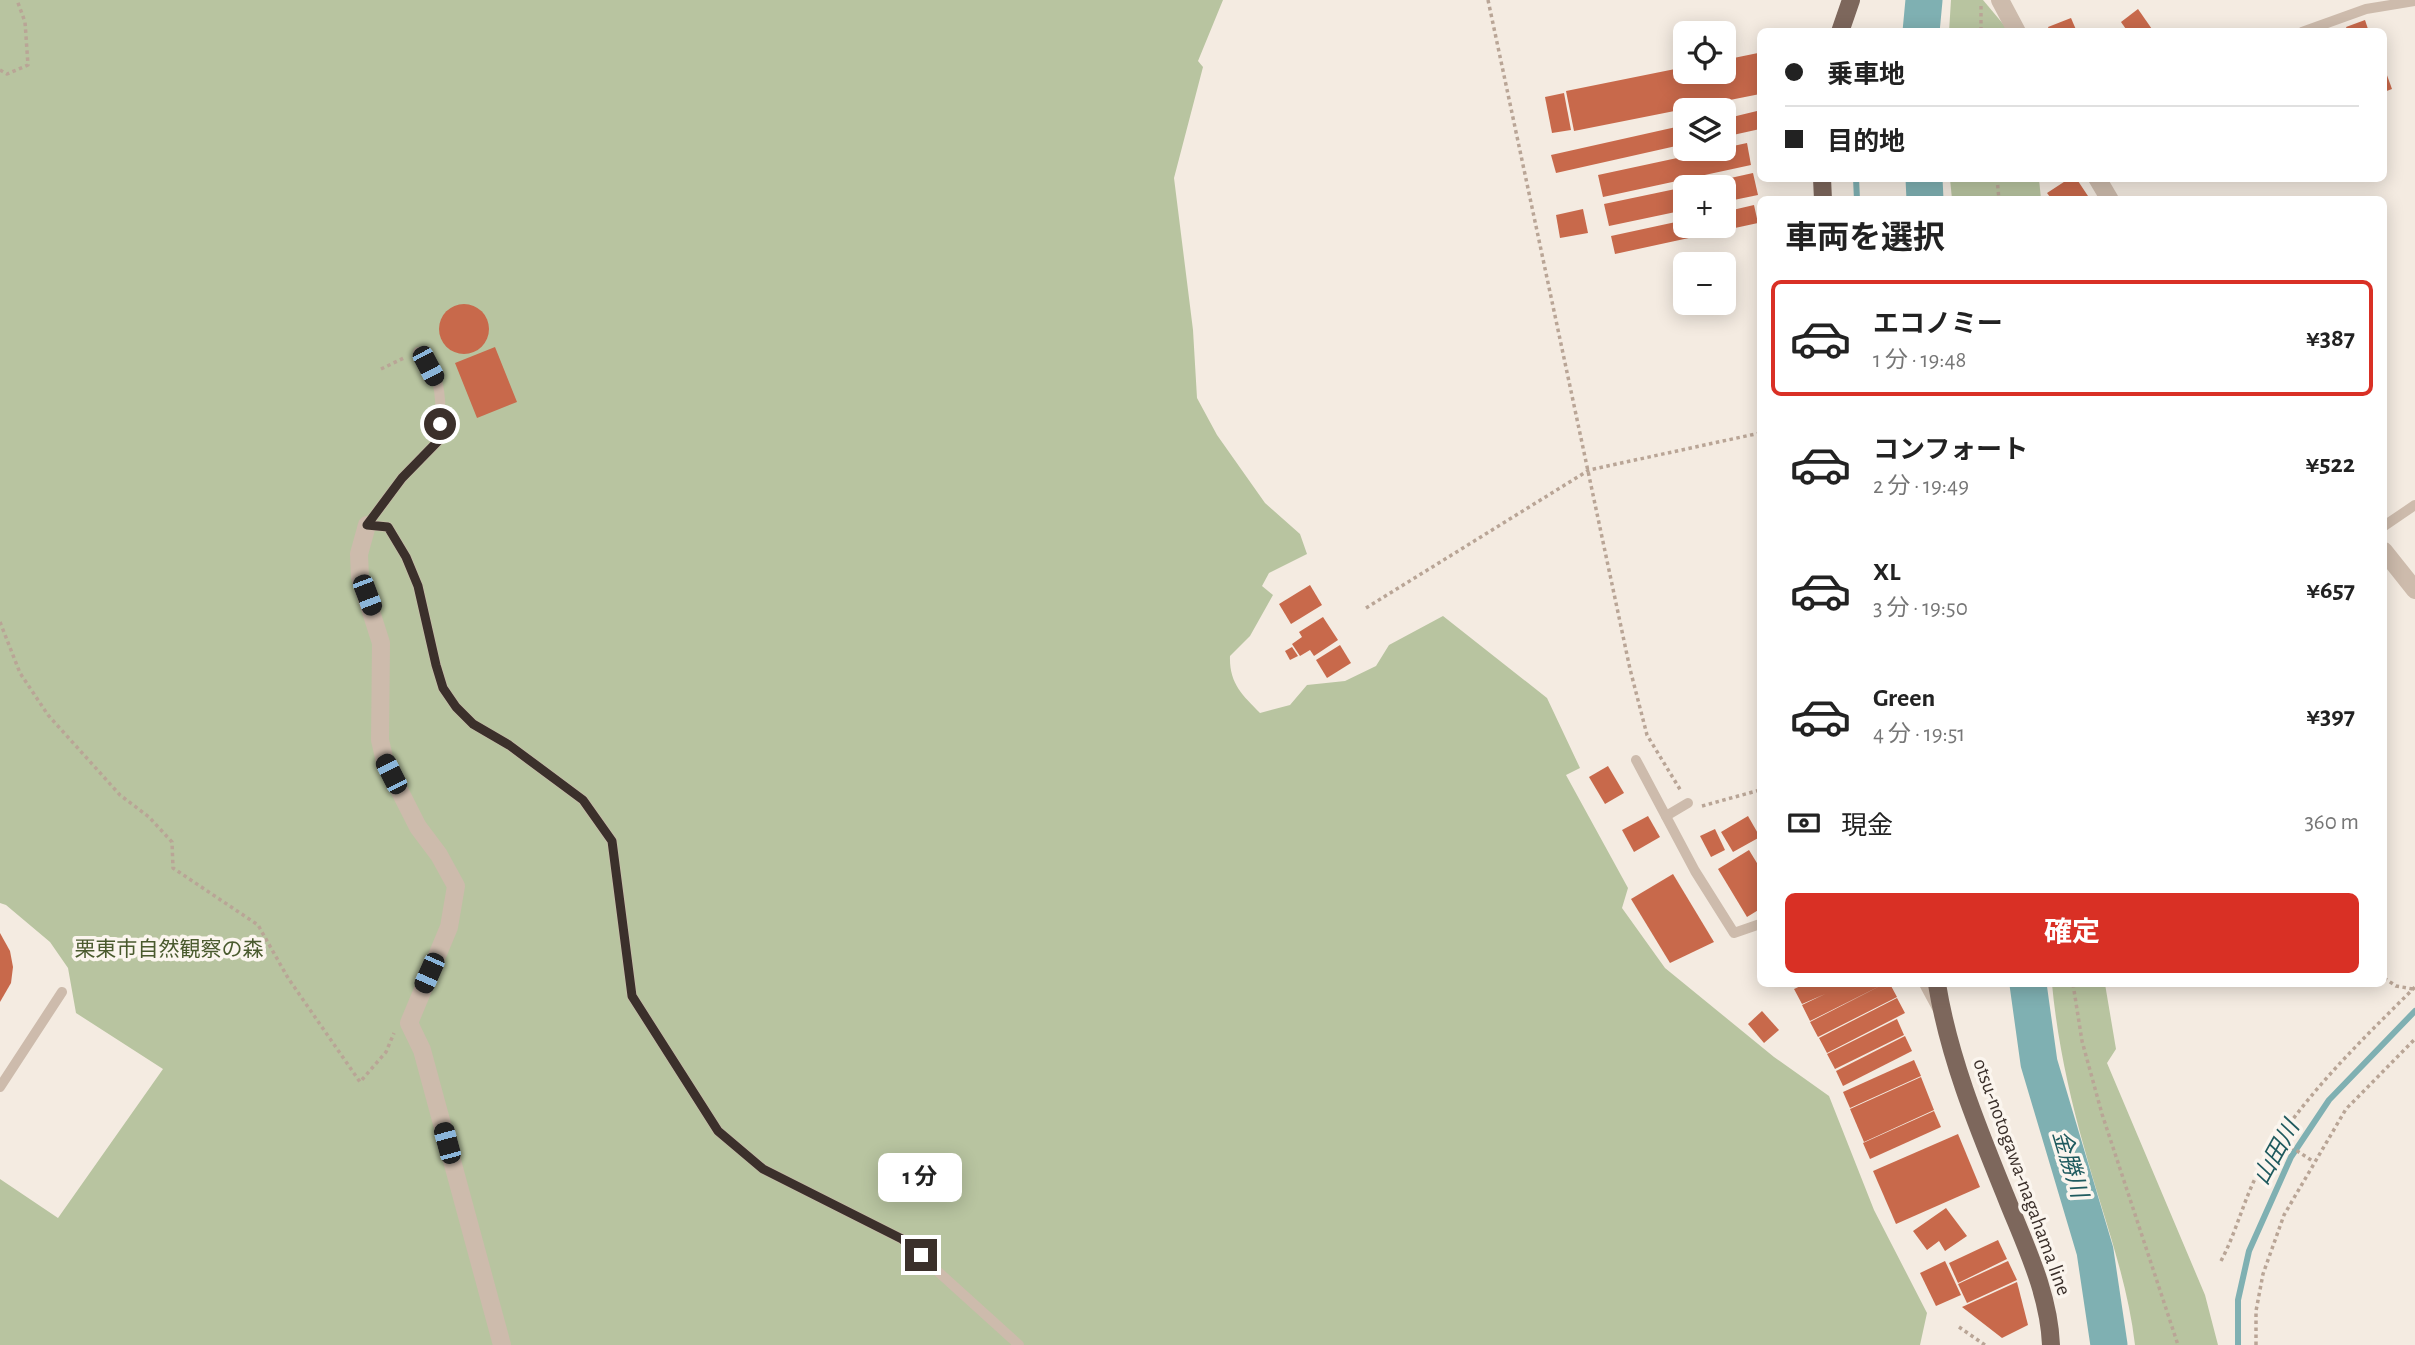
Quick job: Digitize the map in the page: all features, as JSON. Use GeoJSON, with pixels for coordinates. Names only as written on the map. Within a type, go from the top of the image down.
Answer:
{"type":"FeatureCollection","features":[{"type":"Feature","properties":{"kind":"main road"},"geometry":{"type":"LineString","coordinates":[[1841,28],[1851,0]]}},
{"type":"Feature","properties":{"kind":"main road","name":"otsu-notogawa-nagahama line"},"geometry":{"type":"LineString","coordinates":[[1938,987],[1971,1111],[2036,1273],[2050,1324],[2051,1345]]}},
{"type":"Feature","properties":{"kind":"street"},"geometry":{"type":"LineString","coordinates":[[2000,0],[2015,28]]}},
{"type":"Feature","properties":{"kind":"street"},"geometry":{"type":"LineString","coordinates":[[367,525],[359,554],[360,577],[381,643],[380,740],[384,762],[418,827],[439,855],[456,886],[449,927],[409,1023],[422,1050],[502,1345]]}},
{"type":"Feature","properties":{"kind":"street"},"geometry":{"type":"LineString","coordinates":[[2387,555],[2415,590]]}},
{"type":"Feature","properties":{"kind":"lane"},"geometry":{"type":"LineString","coordinates":[[2313,28],[2366,9],[2415,1]]}},
{"type":"Feature","properties":{"kind":"lane"},"geometry":{"type":"LineString","coordinates":[[367,525],[402,478],[441,438],[443,405],[439,385],[425,358],[418,352]]}},
{"type":"Feature","properties":{"kind":"lane"},"geometry":{"type":"LineString","coordinates":[[2387,524],[2415,505]]}},
{"type":"Feature","properties":{"kind":"lane"},"geometry":{"type":"LineString","coordinates":[[367,525],[388,527],[406,557],[418,586],[443,688],[456,707],[473,724],[509,745],[583,800],[612,841],[632,996],[718,1131],[763,1169],[902,1239],[1020,1345]]}},
{"type":"Feature","properties":{"kind":"lane"},"geometry":{"type":"LineString","coordinates":[[1636,760],[1734,933],[1757,925]]}},
{"type":"Feature","properties":{"kind":"lane"},"geometry":{"type":"LineString","coordinates":[[1666,816],[1688,803]]}},
{"type":"Feature","properties":{"kind":"lane"},"geometry":{"type":"LineString","coordinates":[[1926,987],[1945,1021]]}},
{"type":"Feature","properties":{"kind":"lane"},"geometry":{"type":"LineString","coordinates":[[0,1087],[62,992]]}},
{"type":"Feature","properties":{"kind":"path"},"geometry":{"type":"LineString","coordinates":[[0,70],[7,74],[28,65],[25,22],[17,0]]}},
{"type":"Feature","properties":{"kind":"path"},"geometry":{"type":"LineString","coordinates":[[1488,0],[1647,735],[1691,810],[1757,791]]}},
{"type":"Feature","properties":{"kind":"path"},"geometry":{"type":"LineString","coordinates":[[1980,0],[1981,28]]}},
{"type":"Feature","properties":{"kind":"path"},"geometry":{"type":"LineString","coordinates":[[381,369],[418,352]]}},
{"type":"Feature","properties":{"kind":"path"},"geometry":{"type":"LineString","coordinates":[[1366,608],[1589,470],[1757,434]]}},
{"type":"Feature","properties":{"kind":"path"},"geometry":{"type":"LineString","coordinates":[[0,622],[20,673],[48,715],[120,796],[149,817],[172,842],[173,868],[258,925],[288,978],[360,1082],[386,1052],[398,1026],[409,1023]]}},
{"type":"Feature","properties":{"kind":"path"},"geometry":{"type":"LineString","coordinates":[[2387,980],[2396,986],[2414,988]]}},
{"type":"Feature","properties":{"kind":"path"},"geometry":{"type":"LineString","coordinates":[[2073,987],[2082,1041],[2102,1114],[2178,1345]]}},
{"type":"Feature","properties":{"kind":"path"},"geometry":{"type":"LineString","coordinates":[[2221,1261],[2262,1164],[2338,1062],[2414,988]]}},
{"type":"Feature","properties":{"kind":"path"},"geometry":{"type":"LineString","coordinates":[[2256,1345],[2256,1311],[2263,1274],[2284,1215],[2346,1109],[2415,1039]]}},
{"type":"Feature","properties":{"kind":"path"},"geometry":{"type":"LineString","coordinates":[[2281,1140],[2314,1161]]}},
{"type":"Feature","properties":{"kind":"path"},"geometry":{"type":"LineString","coordinates":[[1959,1327],[1985,1345]]}},
{"type":"Feature","properties":{"kind":"green space","name":"栗東市自然観察の森"},"geometry":{"type":"Polygon","coordinates":[[[0,0],[1223,0],[1198,61],[1203,67],[1174,178],[1193,330],[1197,398],[1217,435],[1265,503],[1300,534],[1307,554],[1269,573],[1262,586],[1273,595],[1250,636],[1230,656],[1234,681],[1260,713],[1290,705],[1307,685],[1345,681],[1376,666],[1389,645],[1443,616],[1547,698],[1580,768],[1566,775],[1628,888],[1622,908],[1665,968],[1774,1057],[1829,1096],[1874,1210],[1927,1313],[1920,1345],[0,1345],[0,1179],[58,1218],[163,1069],[76,1013],[68,968],[50,942],[6,905],[0,903],[0,0]]]}},
{"type":"Feature","properties":{"kind":"green space"},"geometry":{"type":"Polygon","coordinates":[[[1951,0],[1983,0],[2006,28],[1949,28],[1951,0]]]}},
{"type":"Feature","properties":{"kind":"green space"},"geometry":{"type":"Polygon","coordinates":[[[1950,182],[2039,182],[2041,196],[1952,196],[1950,182]]]}},
{"type":"Feature","properties":{"kind":"green space"},"geometry":{"type":"Polygon","coordinates":[[[2052,987],[2106,987],[2116,1049],[2107,1063],[2205,1295],[2218,1345],[2135,1345],[2126,1294],[2084,1147],[2057,1025],[2052,987]]]}},
{"type":"Feature","properties":{"kind":"building"},"geometry":{"type":"Polygon","coordinates":[[[2138,9],[2151,28],[2125,28],[2121,22],[2138,9]]]}},
{"type":"Feature","properties":{"kind":"building"},"geometry":{"type":"Polygon","coordinates":[[[2071,18],[2075,28],[2048,28],[2071,18]]]}},
{"type":"Feature","properties":{"kind":"building"},"geometry":{"type":"Polygon","coordinates":[[[2365,20],[2368,28],[2346,28],[2365,20]]]}},
{"type":"Feature","properties":{"kind":"building"},"geometry":{"type":"Polygon","coordinates":[[[1757,53],[1757,95],[1736,99],[1673,98],[1673,111],[1574,131],[1566,91],[1673,69],[1673,84],[1736,84],[1736,58],[1757,53]]]}},
{"type":"Feature","properties":{"kind":"building"},"geometry":{"type":"Polygon","coordinates":[[[2387,75],[2392,89],[2387,91],[2387,75]]]}},
{"type":"Feature","properties":{"kind":"building"},"geometry":{"type":"Polygon","coordinates":[[[1564,93],[1571,130],[1552,133],[1545,97],[1564,93]]]}},
{"type":"Feature","properties":{"kind":"building"},"geometry":{"type":"Polygon","coordinates":[[[1757,111],[1757,130],[1736,134],[1736,116],[1757,111]]]}},
{"type":"Feature","properties":{"kind":"building"},"geometry":{"type":"Polygon","coordinates":[[[1673,128],[1673,147],[1556,173],[1551,155],[1673,128]]]}},
{"type":"Feature","properties":{"kind":"building"},"geometry":{"type":"Polygon","coordinates":[[[1747,143],[1751,165],[1705,175],[1673,175],[1673,182],[1603,197],[1598,175],[1673,159],[1673,161],[1736,161],[1736,145],[1747,143]]]}},
{"type":"Feature","properties":{"kind":"building"},"geometry":{"type":"Polygon","coordinates":[[[1753,173],[1758,195],[1736,200],[1736,177],[1753,173]]]}},
{"type":"Feature","properties":{"kind":"building"},"geometry":{"type":"Polygon","coordinates":[[[2064,182],[2079,182],[2088,196],[2049,196],[2047,193],[2064,182]]]}},
{"type":"Feature","properties":{"kind":"building"},"geometry":{"type":"Polygon","coordinates":[[[1673,190],[1673,213],[1609,226],[1604,204],[1673,190]]]}},
{"type":"Feature","properties":{"kind":"building"},"geometry":{"type":"Polygon","coordinates":[[[1754,205],[1757,223],[1736,228],[1736,209],[1754,205]]]}},
{"type":"Feature","properties":{"kind":"building"},"geometry":{"type":"Polygon","coordinates":[[[1583,209],[1588,233],[1560,238],[1556,215],[1583,209]]]}},
{"type":"Feature","properties":{"kind":"building"},"geometry":{"type":"Polygon","coordinates":[[[1673,223],[1673,238],[1689,238],[1615,254],[1611,236],[1673,223]]]}},
{"type":"Feature","properties":{"kind":"building"},"geometry":{"type":"Polygon","coordinates":[[[464,304],[482,311],[489,329],[482,347],[464,354],[446,347],[439,329],[446,311],[464,304]]]}},
{"type":"Feature","properties":{"kind":"building"},"geometry":{"type":"Polygon","coordinates":[[[495,347],[517,402],[477,418],[455,363],[495,347]]]}},
{"type":"Feature","properties":{"kind":"building"},"geometry":{"type":"Polygon","coordinates":[[[1310,585],[1322,605],[1291,624],[1279,604],[1310,585]]]}},
{"type":"Feature","properties":{"kind":"building"},"geometry":{"type":"Polygon","coordinates":[[[1323,617],[1338,640],[1314,656],[1310,650],[1300,656],[1292,644],[1302,637],[1299,632],[1323,617]]]}},
{"type":"Feature","properties":{"kind":"building"},"geometry":{"type":"Polygon","coordinates":[[[1340,645],[1351,663],[1327,678],[1316,660],[1340,645]]]}},
{"type":"Feature","properties":{"kind":"building"},"geometry":{"type":"Polygon","coordinates":[[[1292,647],[1298,656],[1290,660],[1285,651],[1292,647]]]}},
{"type":"Feature","properties":{"kind":"building"},"geometry":{"type":"Polygon","coordinates":[[[1608,766],[1624,793],[1605,804],[1589,777],[1608,766]]]}},
{"type":"Feature","properties":{"kind":"building"},"geometry":{"type":"Polygon","coordinates":[[[1648,816],[1660,837],[1634,852],[1622,830],[1648,816]]]}},
{"type":"Feature","properties":{"kind":"building"},"geometry":{"type":"Polygon","coordinates":[[[1748,816],[1757,832],[1757,839],[1733,852],[1721,832],[1748,816]]]}},
{"type":"Feature","properties":{"kind":"building"},"geometry":{"type":"Polygon","coordinates":[[[1715,829],[1725,850],[1711,857],[1700,836],[1715,829]]]}},
{"type":"Feature","properties":{"kind":"building"},"geometry":{"type":"Polygon","coordinates":[[[1749,850],[1757,863],[1757,911],[1747,917],[1718,869],[1749,850]]]}},
{"type":"Feature","properties":{"kind":"building"},"geometry":{"type":"Polygon","coordinates":[[[1673,874],[1714,942],[1670,963],[1631,899],[1673,874]]]}},
{"type":"Feature","properties":{"kind":"building"},"geometry":{"type":"Polygon","coordinates":[[[0,933],[10,951],[13,967],[11,983],[0,1002],[0,933]]]}},
{"type":"Feature","properties":{"kind":"building"},"geometry":{"type":"Polygon","coordinates":[[[1878,987],[1810,1021],[1802,1005],[1825,994],[1802,1004],[1794,989],[1878,987]]]}},
{"type":"Feature","properties":{"kind":"building"},"geometry":{"type":"Polygon","coordinates":[[[1878,987],[1892,987],[1897,997],[1818,1037],[1810,1022],[1878,987]]]}},
{"type":"Feature","properties":{"kind":"building"},"geometry":{"type":"Polygon","coordinates":[[[1897,998],[1905,1013],[1827,1053],[1819,1038],[1897,998]]]}},
{"type":"Feature","properties":{"kind":"building"},"geometry":{"type":"Polygon","coordinates":[[[1762,1011],[1779,1030],[1764,1043],[1748,1024],[1762,1011]]]}},
{"type":"Feature","properties":{"kind":"building"},"geometry":{"type":"Polygon","coordinates":[[[1897,1019],[1904,1035],[1835,1069],[1827,1054],[1897,1019]]]}},
{"type":"Feature","properties":{"kind":"building"},"geometry":{"type":"Polygon","coordinates":[[[1905,1036],[1912,1051],[1843,1086],[1836,1071],[1905,1036]]]}},
{"type":"Feature","properties":{"kind":"building"},"geometry":{"type":"Polygon","coordinates":[[[1914,1060],[1921,1076],[1850,1108],[1843,1092],[1914,1060]]]}},
{"type":"Feature","properties":{"kind":"building"},"geometry":{"type":"Polygon","coordinates":[[[1921,1077],[1934,1110],[1864,1142],[1850,1109],[1921,1077]]]}},
{"type":"Feature","properties":{"kind":"building"},"geometry":{"type":"Polygon","coordinates":[[[1934,1111],[1941,1127],[1870,1159],[1863,1143],[1934,1111]]]}},
{"type":"Feature","properties":{"kind":"building"},"geometry":{"type":"Polygon","coordinates":[[[1958,1134],[1980,1187],[1896,1224],[1873,1171],[1958,1134]]]}},
{"type":"Feature","properties":{"kind":"building"},"geometry":{"type":"Polygon","coordinates":[[[1946,1208],[1967,1236],[1945,1251],[1939,1241],[1927,1250],[1913,1231],[1946,1208]]]}},
{"type":"Feature","properties":{"kind":"building"},"geometry":{"type":"Polygon","coordinates":[[[1998,1240],[2007,1259],[1958,1283],[1949,1263],[1998,1240]]]}},
{"type":"Feature","properties":{"kind":"building"},"geometry":{"type":"Polygon","coordinates":[[[1945,1261],[1961,1295],[1936,1306],[1920,1273],[1945,1261]]]}},
{"type":"Feature","properties":{"kind":"building"},"geometry":{"type":"Polygon","coordinates":[[[2008,1261],[2017,1280],[1967,1303],[1958,1284],[2008,1261]]]}},
{"type":"Feature","properties":{"kind":"building"},"geometry":{"type":"Polygon","coordinates":[[[2017,1282],[2028,1325],[2002,1338],[1962,1307],[2017,1282]]]}},
{"type":"Feature","properties":{"kind":"waterway","name":"金勝川"},"geometry":{"type":"LineString","coordinates":[[1921,28],[1924,0]]}},
{"type":"Feature","properties":{"kind":"waterway"},"geometry":{"type":"LineString","coordinates":[[1856,182],[1857,196]]}},
{"type":"Feature","properties":{"kind":"waterway","name":"金勝川"},"geometry":{"type":"LineString","coordinates":[[1924,182],[1925,196]]}},
{"type":"Feature","properties":{"kind":"waterway","name":"金勝川"},"geometry":{"type":"LineString","coordinates":[[2028,987],[2039,1063],[2095,1251],[2109,1345]]}},
{"type":"Feature","properties":{"kind":"waterway","name":"山田川"},"geometry":{"type":"LineString","coordinates":[[2238,1345],[2238,1300],[2249,1251],[2291,1157],[2329,1100],[2415,1011]]}},
{"type":"Feature","properties":{"kind":"route"},"geometry":{"type":"LineString","coordinates":[[440,424],[441,438],[402,478],[367,525],[388,527],[406,557],[418,586],[443,688],[456,707],[473,724],[509,745],[559,785],[583,800],[612,841],[632,996],[718,1131],[763,1169],[902,1239],[921,1255]]}}]}
